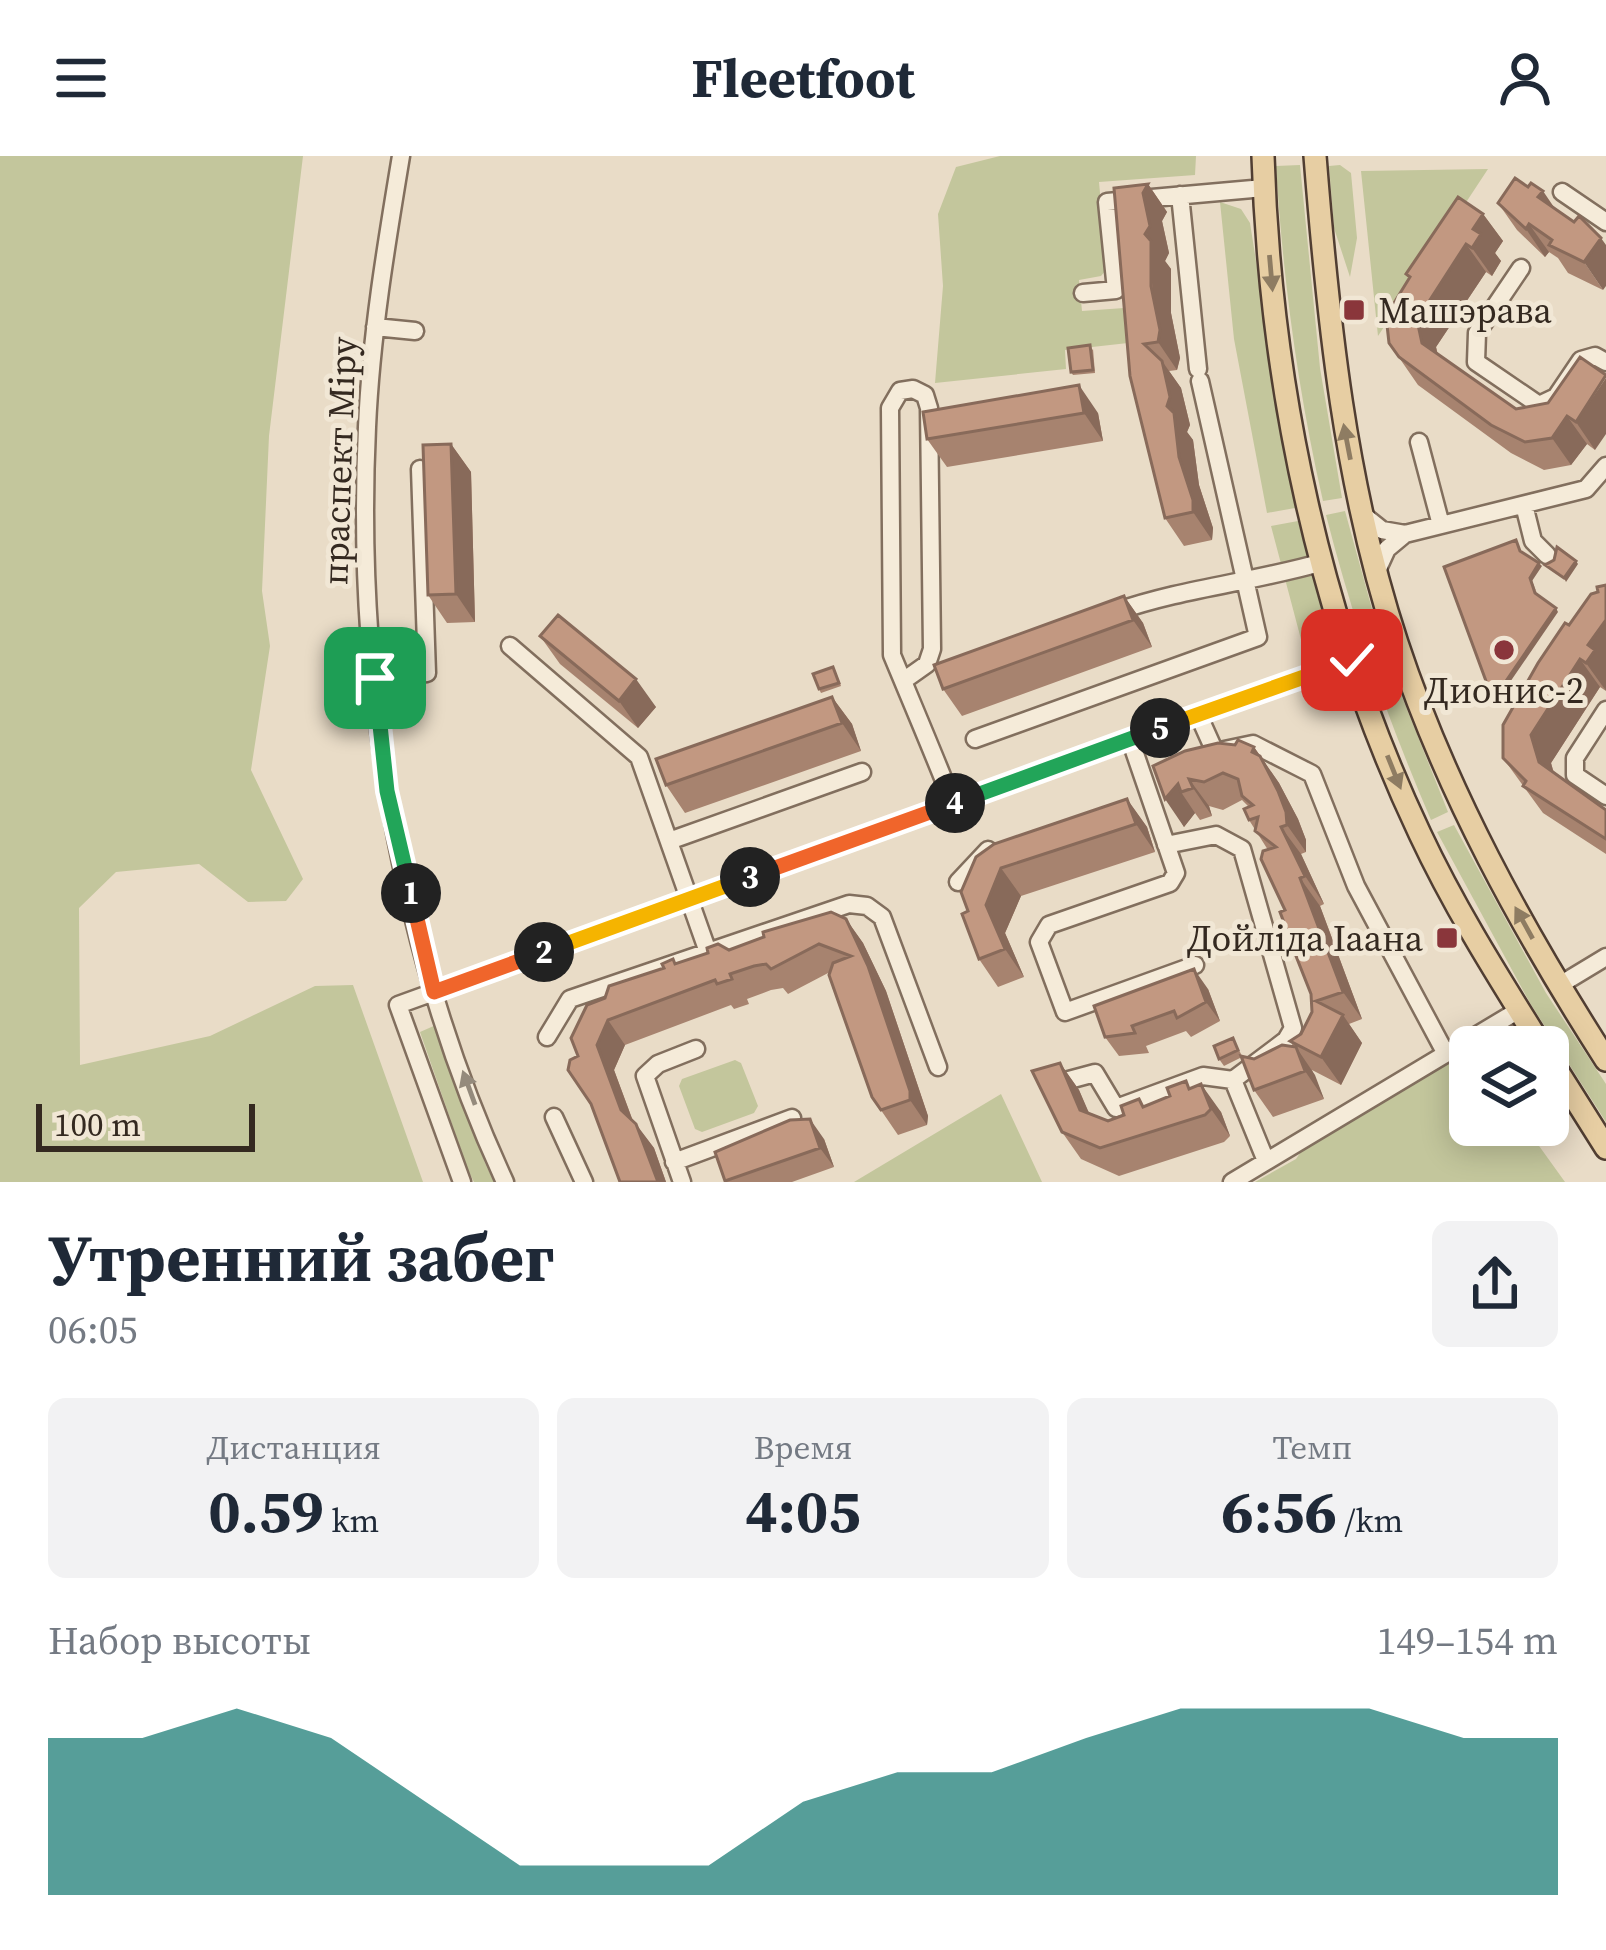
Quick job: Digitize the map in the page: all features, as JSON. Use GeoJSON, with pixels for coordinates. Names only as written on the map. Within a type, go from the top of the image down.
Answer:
{"type":"FeatureCollection","features":[{"type":"Feature","properties":{"kind":"main road"},"geometry":{"type":"LineString","coordinates":[[1263,156],[1283,373],[1323,562],[1352,660],[1419,833],[1529,1026]]}},
{"type":"Feature","properties":{"kind":"main road"},"geometry":{"type":"LineString","coordinates":[[1315,156],[1335,357],[1362,514],[1404,663],[1463,812],[1558,986],[1606,1060]]}},
{"type":"Feature","properties":{"kind":"main road"},"geometry":{"type":"LineString","coordinates":[[1569,1089],[1606,1148]]}},
{"type":"Feature","properties":{"kind":"street","name":"праспект Міру"},"geometry":{"type":"LineString","coordinates":[[401,156],[375,328],[367,429],[367,589],[375,678],[387,791],[434,992],[506,1182]]}},
{"type":"Feature","properties":{"kind":"street"},"geometry":{"type":"LineString","coordinates":[[1083,293],[1116,290],[1107,202],[1264,188]]}},
{"type":"Feature","properties":{"kind":"street"},"geometry":{"type":"LineString","coordinates":[[1562,192],[1606,222]]}},
{"type":"Feature","properties":{"kind":"street"},"geometry":{"type":"LineString","coordinates":[[975,739],[1258,637],[1199,375],[1180,195]]}},
{"type":"Feature","properties":{"kind":"street"},"geometry":{"type":"LineString","coordinates":[[1521,268],[1477,333],[1476,362],[1539,405],[1556,397],[1581,360],[1594,356],[1606,362]]}},
{"type":"Feature","properties":{"kind":"street"},"geometry":{"type":"LineString","coordinates":[[375,328],[415,331]]}},
{"type":"Feature","properties":{"kind":"street"},"geometry":{"type":"LineString","coordinates":[[903,681],[926,664],[932,649],[928,401],[919,391],[906,389],[891,401],[892,655],[953,803]]}},
{"type":"Feature","properties":{"kind":"street"},"geometry":{"type":"LineString","coordinates":[[929,418],[952,415]]}},
{"type":"Feature","properties":{"kind":"street"},"geometry":{"type":"LineString","coordinates":[[1419,442],[1441,525]]}},
{"type":"Feature","properties":{"kind":"street"},"geometry":{"type":"LineString","coordinates":[[1362,514],[1382,530],[1405,534],[1586,490],[1606,466]]}},
{"type":"Feature","properties":{"kind":"street"},"geometry":{"type":"LineString","coordinates":[[375,678],[427,673],[420,470]]}},
{"type":"Feature","properties":{"kind":"street"},"geometry":{"type":"LineString","coordinates":[[1524,505],[1533,541],[1547,555]]}},
{"type":"Feature","properties":{"kind":"street"},"geometry":{"type":"LineString","coordinates":[[1376,573],[1387,549],[1405,534]]}},
{"type":"Feature","properties":{"kind":"street"},"geometry":{"type":"LineString","coordinates":[[1100,617],[1242,577],[1278,575],[1323,562]]}},
{"type":"Feature","properties":{"kind":"street"},"geometry":{"type":"LineString","coordinates":[[510,646],[627,742],[639,758],[708,952]]}},
{"type":"Feature","properties":{"kind":"street"},"geometry":{"type":"LineString","coordinates":[[462,1182],[398,1005],[1352,660]]}},
{"type":"Feature","properties":{"kind":"street"},"geometry":{"type":"LineString","coordinates":[[1606,710],[1575,758],[1575,775],[1606,796]]}},
{"type":"Feature","properties":{"kind":"street"},"geometry":{"type":"LineString","coordinates":[[1198,714],[1215,752],[1253,744],[1312,774],[1356,886],[1446,1054]]}},
{"type":"Feature","properties":{"kind":"street"},"geometry":{"type":"LineString","coordinates":[[1130,739],[1138,795],[1176,873],[1170,883],[1049,925],[1039,943],[1066,1012],[1195,965]]}},
{"type":"Feature","properties":{"kind":"street"},"geometry":{"type":"LineString","coordinates":[[669,842],[862,772]]}},
{"type":"Feature","properties":{"kind":"street"},"geometry":{"type":"LineString","coordinates":[[1054,1084],[1095,1073],[1115,1108],[1203,1076],[1233,1081],[1286,1040],[1292,1017],[1243,849],[1216,835],[1166,845]]}},
{"type":"Feature","properties":{"kind":"street"},"geometry":{"type":"LineString","coordinates":[[958,882],[982,852],[1001,845]]}},
{"type":"Feature","properties":{"kind":"street"},"geometry":{"type":"LineString","coordinates":[[547,1037],[570,999],[849,904],[867,906],[882,917],[938,1066]]}},
{"type":"Feature","properties":{"kind":"street"},"geometry":{"type":"LineString","coordinates":[[1558,986],[1606,957]]}},
{"type":"Feature","properties":{"kind":"street"},"geometry":{"type":"LineString","coordinates":[[1232,1182],[1519,1010]]}},
{"type":"Feature","properties":{"kind":"street"},"geometry":{"type":"LineString","coordinates":[[682,1182],[645,1076],[658,1064],[696,1049]]}},
{"type":"Feature","properties":{"kind":"street"},"geometry":{"type":"LineString","coordinates":[[1233,1081],[1265,1161]]}},
{"type":"Feature","properties":{"kind":"street"},"geometry":{"type":"LineString","coordinates":[[554,1117],[584,1182]]}},
{"type":"Feature","properties":{"kind":"street"},"geometry":{"type":"LineString","coordinates":[[674,1162],[792,1118]]}},
{"type":"Feature","properties":{"kind":"green space"},"geometry":{"type":"Polygon","coordinates":[[[0,156],[303,156],[269,436],[262,591],[270,646],[251,770],[303,879],[286,901],[248,902],[199,864],[116,872],[79,908],[80,1065],[210,1036],[315,986],[353,985],[423,1182],[0,1182],[0,156]]]}},
{"type":"Feature","properties":{"kind":"green space"},"geometry":{"type":"Polygon","coordinates":[[[1000,156],[1196,156],[1195,175],[1099,182],[1107,269],[1101,276],[1079,280],[1082,311],[1124,308],[1128,343],[1065,350],[1066,369],[935,383],[943,286],[938,214],[956,167],[1000,156]]]}},
{"type":"Feature","properties":{"kind":"green space"},"geometry":{"type":"Polygon","coordinates":[[[1300,165],[1320,368],[1342,498],[1323,501],[1293,335],[1276,166],[1300,165]]]}},
{"type":"Feature","properties":{"kind":"green space"},"geometry":{"type":"Polygon","coordinates":[[[1340,165],[1351,173],[1357,238],[1350,277],[1334,228],[1329,166],[1340,165]]]}},
{"type":"Feature","properties":{"kind":"green space"},"geometry":{"type":"Polygon","coordinates":[[[1488,169],[1378,336],[1361,171],[1488,169]]]}},
{"type":"Feature","properties":{"kind":"green space"},"geometry":{"type":"Polygon","coordinates":[[[1220,202],[1241,209],[1250,223],[1295,508],[1267,513],[1234,339],[1220,202]]]}},
{"type":"Feature","properties":{"kind":"green space"},"geometry":{"type":"Polygon","coordinates":[[[1345,511],[1383,649],[1448,812],[1431,820],[1372,670],[1336,554],[1326,515],[1345,511]]]}},
{"type":"Feature","properties":{"kind":"green space"},"geometry":{"type":"Polygon","coordinates":[[[1298,521],[1327,630],[1323,651],[1307,662],[1271,526],[1298,521]]]}},
{"type":"Feature","properties":{"kind":"green space"},"geometry":{"type":"Polygon","coordinates":[[[1454,825],[1568,1026],[1545,1026],[1437,832],[1454,825]]]}},
{"type":"Feature","properties":{"kind":"green space"},"geometry":{"type":"Polygon","coordinates":[[[436,1025],[494,1182],[474,1182],[468,1170],[420,1032],[436,1025]]]}},
{"type":"Feature","properties":{"kind":"green space"},"geometry":{"type":"Polygon","coordinates":[[[1569,1028],[1606,1084],[1606,1122],[1569,1064],[1569,1028]]]}},
{"type":"Feature","properties":{"kind":"green space"},"geometry":{"type":"Polygon","coordinates":[[[735,1060],[741,1063],[758,1106],[754,1113],[702,1132],[695,1129],[679,1086],[682,1079],[735,1060]]]}},
{"type":"Feature","properties":{"kind":"green space"},"geometry":{"type":"Polygon","coordinates":[[[1449,1061],[1449,1146],[1539,1146],[1565,1182],[1255,1182],[1296,1159],[1304,1147],[1449,1061]]]}},
{"type":"Feature","properties":{"kind":"green space"},"geometry":{"type":"Polygon","coordinates":[[[1001,1094],[1042,1182],[854,1182],[1001,1094]]]}},
{"type":"Feature","properties":{"kind":"building"},"geometry":{"type":"Polygon","coordinates":[[[1515,178],[1543,191],[1538,197],[1574,222],[1579,216],[1601,238],[1584,262],[1549,245],[1552,240],[1529,224],[1526,229],[1498,203],[1515,178]]]}},
{"type":"Feature","properties":{"kind":"building"},"geometry":{"type":"Polygon","coordinates":[[[1148,184],[1143,193],[1150,226],[1145,234],[1151,241],[1151,286],[1160,330],[1158,342],[1144,344],[1162,361],[1170,397],[1167,406],[1174,413],[1179,457],[1193,500],[1193,512],[1165,518],[1130,376],[1114,188],[1148,184]]]}},
{"type":"Feature","properties":{"kind":"building"},"geometry":{"type":"Polygon","coordinates":[[[1458,197],[1483,214],[1473,229],[1481,234],[1472,248],[1466,244],[1417,320],[1422,343],[1516,409],[1548,403],[1580,357],[1606,375],[1576,422],[1567,416],[1552,438],[1525,442],[1491,425],[1399,357],[1389,343],[1386,316],[1410,277],[1406,274],[1458,197]]]}},
{"type":"Feature","properties":{"kind":"building"},"geometry":{"type":"Polygon","coordinates":[[[1090,345],[1093,370],[1071,372],[1068,348],[1090,345]]]}},
{"type":"Feature","properties":{"kind":"building"},"geometry":{"type":"Polygon","coordinates":[[[1079,385],[1084,413],[927,439],[923,412],[1079,385]]]}},
{"type":"Feature","properties":{"kind":"building"},"geometry":{"type":"Polygon","coordinates":[[[451,444],[456,594],[428,595],[423,445],[451,444]]]}},
{"type":"Feature","properties":{"kind":"building","name":"Дионис-2"},"geometry":{"type":"Polygon","coordinates":[[[1516,540],[1520,551],[1539,563],[1530,578],[1535,593],[1556,608],[1493,700],[1444,567],[1516,540]]]}},
{"type":"Feature","properties":{"kind":"building"},"geometry":{"type":"Polygon","coordinates":[[[1557,547],[1576,561],[1564,578],[1545,565],[1554,560],[1557,547]]]}},
{"type":"Feature","properties":{"kind":"building"},"geometry":{"type":"Polygon","coordinates":[[[1606,585],[1606,620],[1588,645],[1595,650],[1586,663],[1580,659],[1531,735],[1539,762],[1606,810],[1606,839],[1523,786],[1526,781],[1503,758],[1503,725],[1565,623],[1569,625],[1591,594],[1598,592],[1597,587],[1606,585]]]}},
{"type":"Feature","properties":{"kind":"building"},"geometry":{"type":"Polygon","coordinates":[[[1124,596],[1133,620],[943,689],[934,665],[1124,596]]]}},
{"type":"Feature","properties":{"kind":"building"},"geometry":{"type":"Polygon","coordinates":[[[558,615],[636,679],[619,701],[540,636],[558,615]]]}},
{"type":"Feature","properties":{"kind":"building"},"geometry":{"type":"Polygon","coordinates":[[[833,667],[839,683],[819,689],[813,674],[833,667]]]}},
{"type":"Feature","properties":{"kind":"building"},"geometry":{"type":"Polygon","coordinates":[[[832,697],[842,723],[666,785],[656,759],[832,697]]]}},
{"type":"Feature","properties":{"kind":"building"},"geometry":{"type":"Polygon","coordinates":[[[1238,740],[1254,747],[1252,752],[1260,756],[1278,791],[1286,812],[1287,825],[1281,827],[1305,876],[1300,878],[1343,992],[1316,1001],[1343,1015],[1321,1057],[1290,1041],[1301,1034],[1312,1012],[1311,994],[1296,956],[1299,938],[1291,941],[1280,912],[1285,910],[1261,859],[1263,851],[1276,847],[1255,831],[1258,817],[1249,820],[1244,809],[1253,805],[1242,796],[1238,779],[1223,773],[1204,782],[1189,779],[1193,788],[1181,792],[1178,784],[1165,799],[1153,766],[1185,751],[1218,743],[1235,745],[1238,740]]]}},
{"type":"Feature","properties":{"kind":"building"},"geometry":{"type":"Polygon","coordinates":[[[1127,799],[1136,824],[1001,868],[986,905],[1005,949],[979,959],[962,914],[968,911],[961,892],[976,857],[994,844],[1127,799]]]}},
{"type":"Feature","properties":{"kind":"building"},"geometry":{"type":"Polygon","coordinates":[[[831,912],[846,919],[868,966],[910,1100],[881,1110],[872,1097],[829,975],[833,963],[851,956],[819,944],[771,969],[766,964],[754,966],[730,974],[732,979],[717,984],[715,980],[608,1020],[597,1045],[621,1110],[636,1124],[658,1182],[620,1182],[591,1104],[568,1070],[570,1060],[578,1056],[571,1038],[587,1005],[605,998],[609,986],[664,968],[662,964],[673,959],[675,964],[708,953],[707,948],[718,944],[729,950],[764,937],[763,932],[831,912]]]}},
{"type":"Feature","properties":{"kind":"building"},"geometry":{"type":"Polygon","coordinates":[[[1194,969],[1206,1002],[1177,1018],[1174,1011],[1132,1026],[1135,1033],[1105,1037],[1094,1006],[1194,969]]]}},
{"type":"Feature","properties":{"kind":"building"},"geometry":{"type":"Polygon","coordinates":[[[1233,1038],[1238,1050],[1219,1059],[1214,1046],[1233,1038]]]}},
{"type":"Feature","properties":{"kind":"building"},"geometry":{"type":"Polygon","coordinates":[[[1282,1045],[1296,1047],[1305,1071],[1254,1090],[1241,1056],[1254,1059],[1282,1045]]]}},
{"type":"Feature","properties":{"kind":"building"},"geometry":{"type":"Polygon","coordinates":[[[1060,1063],[1080,1110],[1108,1121],[1124,1115],[1121,1106],[1139,1099],[1143,1107],[1170,1096],[1167,1088],[1186,1081],[1189,1089],[1201,1084],[1211,1109],[1205,1115],[1100,1148],[1062,1132],[1032,1071],[1060,1063]]]}},
{"type":"Feature","properties":{"kind":"building"},"geometry":{"type":"Polygon","coordinates":[[[810,1119],[820,1148],[725,1181],[715,1152],[790,1120],[810,1119]]]}},
{"type":"Feature","properties":{"kind":"place","name":"Машэрава"},"geometry":{"type":"Point","coordinates":[1354,310]}},
{"type":"Feature","properties":{"kind":"place","name":"Дионис-2"},"geometry":{"type":"Point","coordinates":[1504,650]}},
{"type":"Feature","properties":{"kind":"place","name":"Дойліда Іаана"},"geometry":{"type":"Point","coordinates":[1447,938]}},
{"type":"Feature","properties":{"kind":"route"},"geometry":{"type":"LineString","coordinates":[[375,678],[387,791],[434,992],[1352,660]]}}]}
